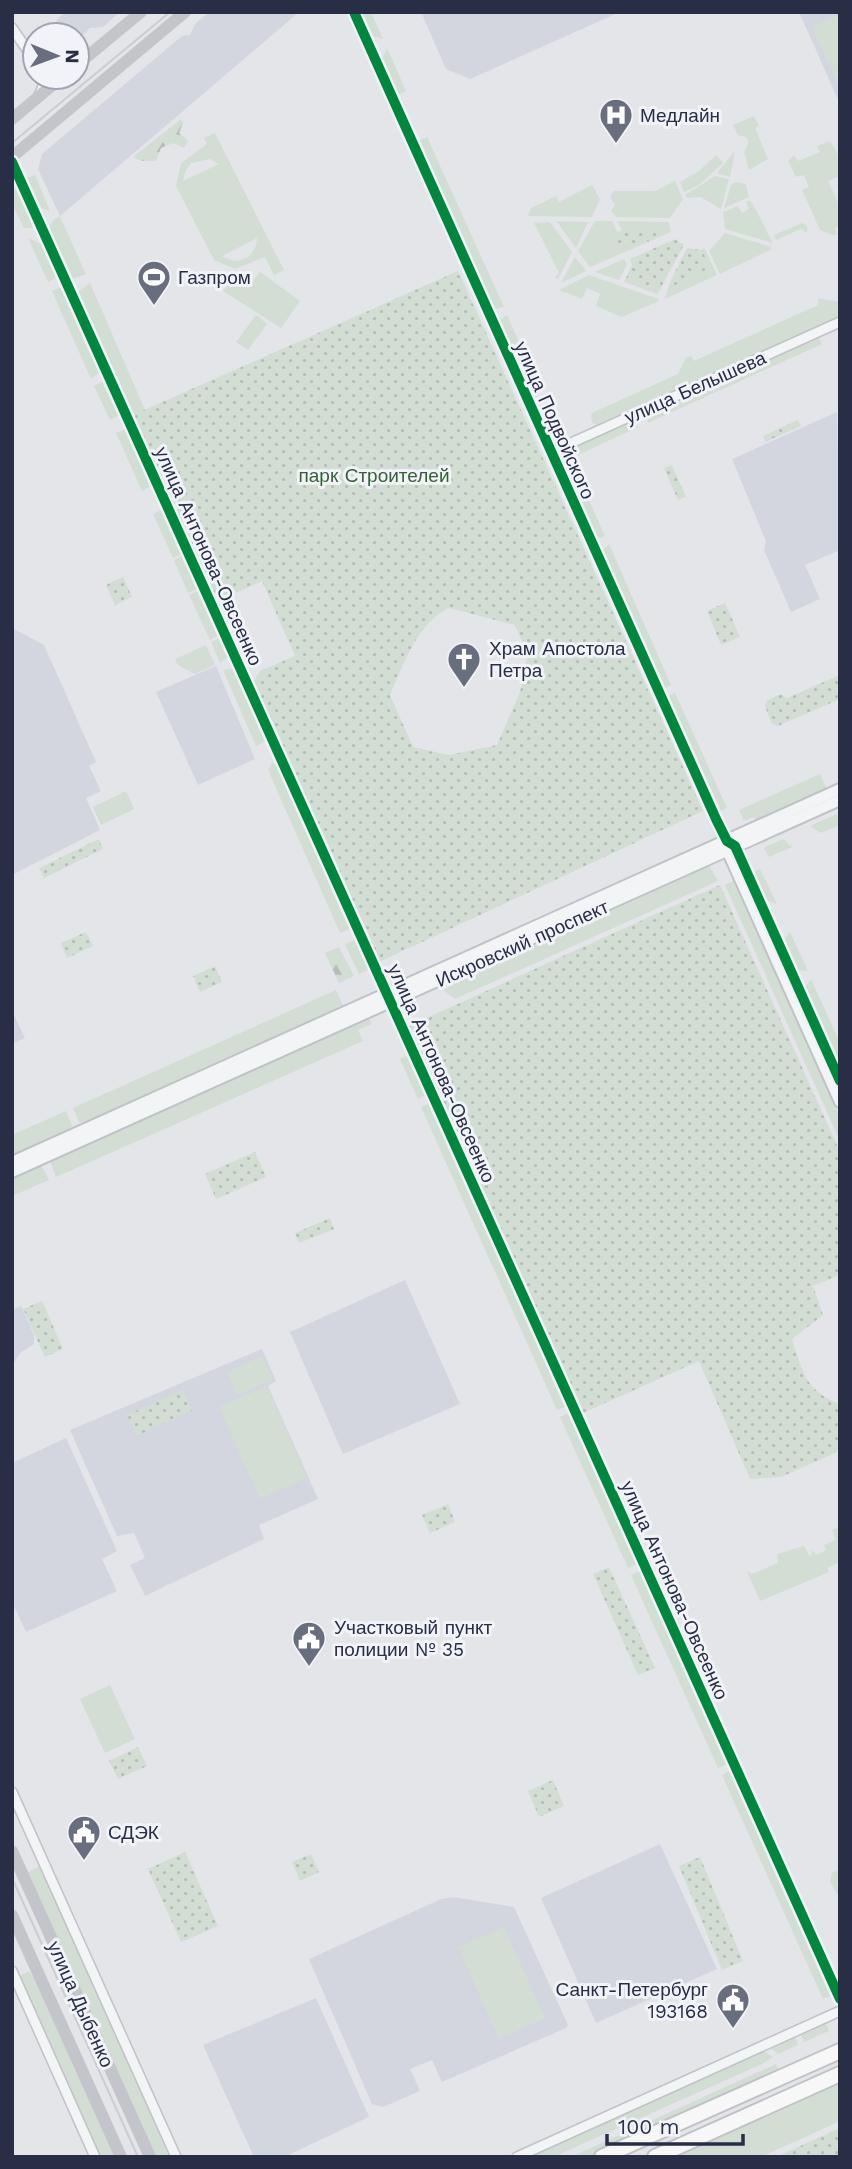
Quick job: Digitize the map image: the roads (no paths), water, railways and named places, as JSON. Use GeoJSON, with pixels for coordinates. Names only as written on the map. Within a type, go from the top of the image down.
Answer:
{"type":"FeatureCollection","features":[{"type":"Feature","properties":{"kind":"main road"},"geometry":{"type":"LineString","coordinates":[[91,53],[141,12]]}},
{"type":"Feature","properties":{"kind":"main road"},"geometry":{"type":"LineString","coordinates":[[12,157],[185,12]]}},
{"type":"Feature","properties":{"kind":"main road"},"geometry":{"type":"LineString","coordinates":[[12,119],[44,91]]}},
{"type":"Feature","properties":{"kind":"main road","name":"улица Дыбенко"},"geometry":{"type":"LineString","coordinates":[[12,1851],[149,2157]]}},
{"type":"Feature","properties":{"kind":"main road","name":"улица Дыбенко"},"geometry":{"type":"LineString","coordinates":[[12,1915],[121,2157]]}},
{"type":"Feature","properties":{"kind":"main road"},"geometry":{"type":"LineString","coordinates":[[602,2157],[840,2050]]}},
{"type":"Feature","properties":{"kind":"main road"},"geometry":{"type":"LineString","coordinates":[[655,2157],[840,2074]]}},
{"type":"Feature","properties":{"kind":"street","name":"улица Подвойского"},"geometry":{"type":"LineString","coordinates":[[354,12],[730,846],[840,1081]]}},
{"type":"Feature","properties":{"kind":"street"},"geometry":{"type":"LineString","coordinates":[[37,97],[41,91]]}},
{"type":"Feature","properties":{"kind":"street","name":"улица Антонова-Овсеенко"},"geometry":{"type":"LineString","coordinates":[[12,162],[840,1999]]}},
{"type":"Feature","properties":{"kind":"street","name":"улица Белышева"},"geometry":{"type":"LineString","coordinates":[[551,452],[840,322]]}},
{"type":"Feature","properties":{"kind":"street","name":"Искровский проспект"},"geometry":{"type":"LineString","coordinates":[[730,846],[840,789]]}},
{"type":"Feature","properties":{"kind":"street","name":"Искровский проспект"},"geometry":{"type":"LineString","coordinates":[[12,1162],[840,800]]}},
{"type":"Feature","properties":{"kind":"street","name":"улица Подвойского"},"geometry":{"type":"LineString","coordinates":[[730,846],[840,1102]]}},
{"type":"Feature","properties":{"kind":"street","name":"Искровский проспект"},"geometry":{"type":"LineString","coordinates":[[12,1172],[389,998]]}},
{"type":"Feature","properties":{"kind":"street"},"geometry":{"type":"LineString","coordinates":[[12,1792],[176,2157]]}},
{"type":"Feature","properties":{"kind":"street"},"geometry":{"type":"LineString","coordinates":[[12,1971],[95,2157]]}},
{"type":"Feature","properties":{"kind":"street"},"geometry":{"type":"LineString","coordinates":[[517,2157],[840,2011]]}},
{"type":"Feature","properties":{"kind":"tram line"},"geometry":{"type":"LineString","coordinates":[[12,143],[170,12]]}},
{"type":"Feature","properties":{"kind":"tram line"},"geometry":{"type":"LineString","coordinates":[[12,1878],[138,2157]]}},
{"type":"Feature","properties":{"kind":"place","name":"Медлайн"},"geometry":{"type":"Point","coordinates":[616,145]}},
{"type":"Feature","properties":{"kind":"place","name":"Газпром"},"geometry":{"type":"Point","coordinates":[154,307]}},
{"type":"Feature","properties":{"kind":"place","name":"Храм Апостола Петра"},"geometry":{"type":"Point","coordinates":[464,689]}},
{"type":"Feature","properties":{"kind":"place","name":"Участковый пункт полиции № 35"},"geometry":{"type":"Point","coordinates":[309,1668]}},
{"type":"Feature","properties":{"kind":"place","name":"СДЭК"},"geometry":{"type":"Point","coordinates":[84,1862]}},
{"type":"Feature","properties":{"kind":"place","name":"Санкт-Петербург 193168"},"geometry":{"type":"Point","coordinates":[733,2030]}},
{"type":"Feature","properties":{"kind":"park label","name":"парк Строителей"},"geometry":{"type":"Point","coordinates":[374,475]}}]}
